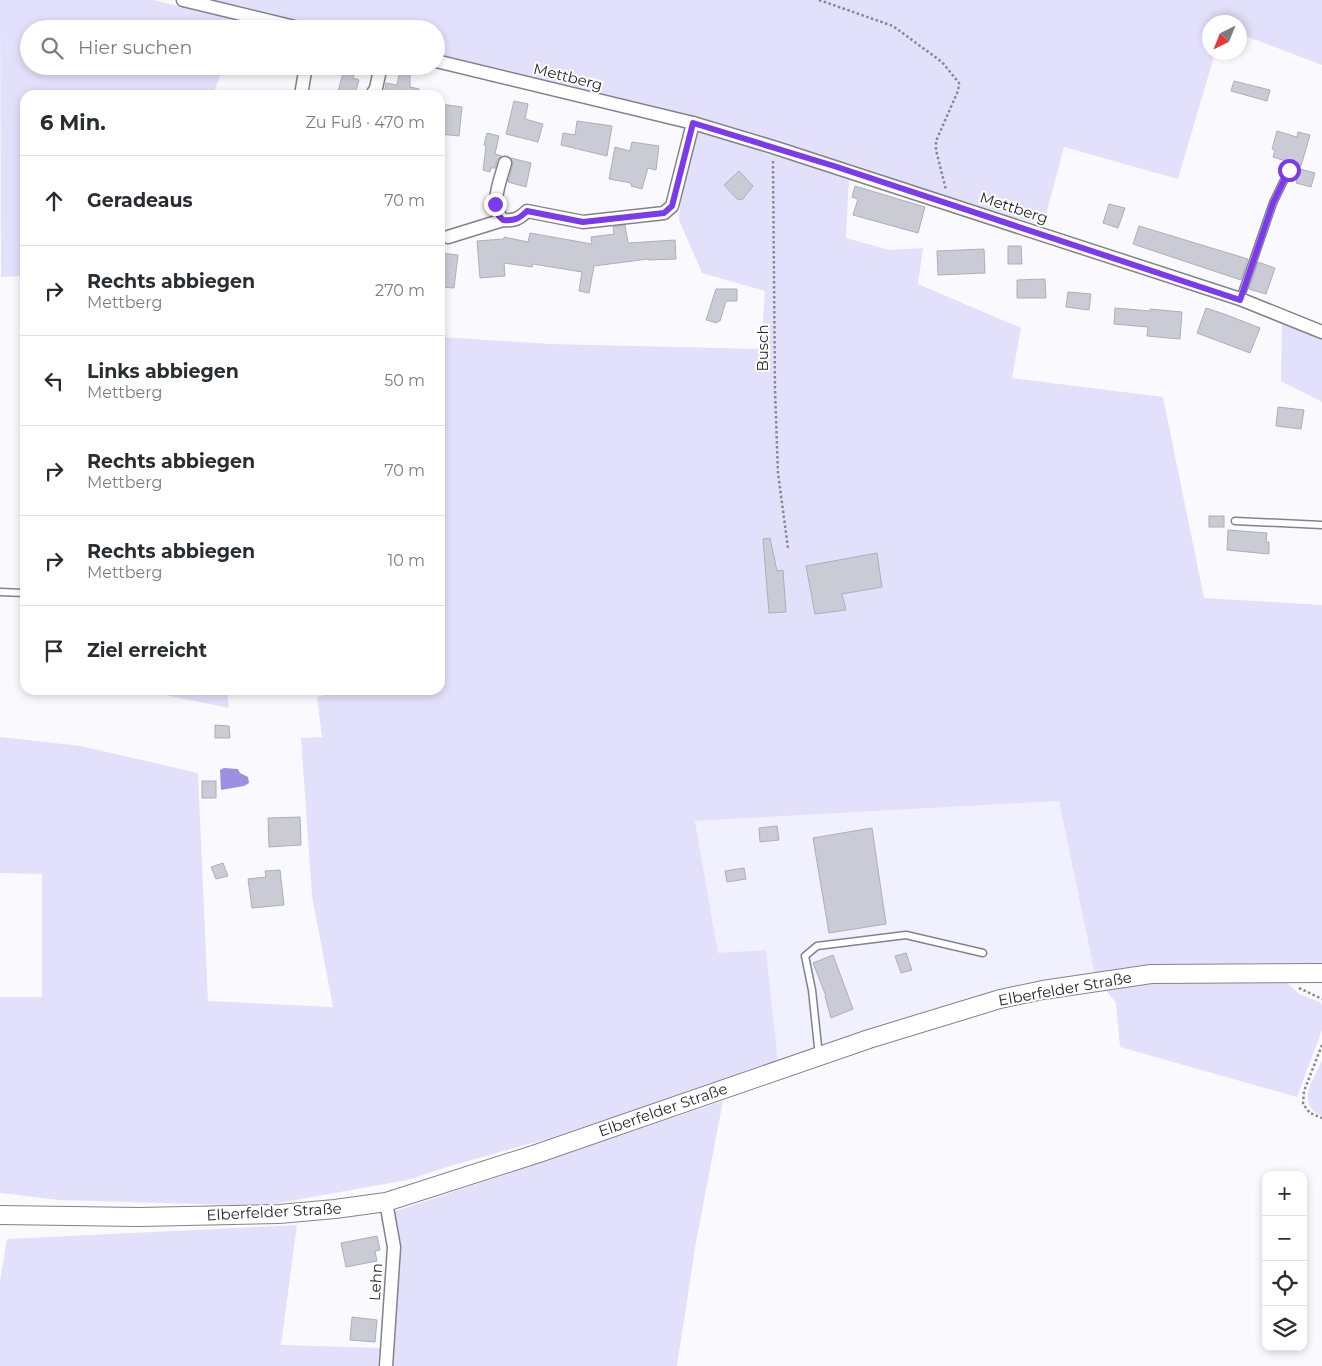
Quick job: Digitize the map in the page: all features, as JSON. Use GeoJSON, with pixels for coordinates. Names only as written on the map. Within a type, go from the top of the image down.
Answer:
{"type":"FeatureCollection","features":[{"type":"Feature","properties":{"kind":"main road","name":"Elberfelder Straße"},"geometry":{"type":"LineString","coordinates":[[2,1214],[139,1217],[279,1214],[386,1202],[536,1154],[819,1057],[1000,999],[1043,990],[1151,974],[1322,973]]}},
{"type":"Feature","properties":{"kind":"street"},"geometry":{"type":"LineString","coordinates":[[183,0],[266,20]]}},
{"type":"Feature","properties":{"kind":"street","name":"Mettberg"},"geometry":{"type":"LineString","coordinates":[[445,63],[693,123],[773,147],[949,203],[1240,300],[1322,332]]}},
{"type":"Feature","properties":{"kind":"street"},"geometry":{"type":"LineString","coordinates":[[302,90],[304,75]]}},
{"type":"Feature","properties":{"kind":"street"},"geometry":{"type":"LineString","coordinates":[[375,90],[379,75]]}},
{"type":"Feature","properties":{"kind":"street"},"geometry":{"type":"LineString","coordinates":[[448,237],[503,220],[512,221],[520,218],[527,211],[583,222],[664,213],[672,206],[693,123]]}},
{"type":"Feature","properties":{"kind":"street"},"geometry":{"type":"LineString","coordinates":[[503,220],[499,216],[495,204],[505,163]]}},
{"type":"Feature","properties":{"kind":"street","name":"Lehn"},"geometry":{"type":"LineString","coordinates":[[386,1202],[394,1247],[386,1366]]}},
{"type":"Feature","properties":{"kind":"lane"},"geometry":{"type":"LineString","coordinates":[[1240,300],[1273,203],[1289,170]]}},
{"type":"Feature","properties":{"kind":"lane"},"geometry":{"type":"LineString","coordinates":[[1235,521],[1322,525]]}},
{"type":"Feature","properties":{"kind":"lane"},"geometry":{"type":"LineString","coordinates":[[0,592],[20,594]]}},
{"type":"Feature","properties":{"kind":"lane"},"geometry":{"type":"LineString","coordinates":[[819,1057],[812,990],[805,956],[817,946],[906,935],[983,953]]}},
{"type":"Feature","properties":{"kind":"path"},"geometry":{"type":"LineString","coordinates":[[819,0],[893,26],[942,62],[959,84],[958,91],[936,141],[936,150],[949,203]]}},
{"type":"Feature","properties":{"kind":"path","name":"Busch"},"geometry":{"type":"LineString","coordinates":[[773,147],[775,390],[778,473],[788,548]]}},
{"type":"Feature","properties":{"kind":"path"},"geometry":{"type":"LineString","coordinates":[[1322,1045],[1304,1091],[1303,1104],[1310,1113],[1322,1118]]}},
{"type":"Feature","properties":{"kind":"shaded area"},"geometry":{"type":"Polygon","coordinates":[[[0,0],[153,0],[238,20],[20,20],[20,75],[221,75],[215,90],[20,90],[20,276],[1,277],[0,0]]]}},
{"type":"Feature","properties":{"kind":"shaded area"},"geometry":{"type":"Polygon","coordinates":[[[213,0],[1322,0],[1322,65],[1247,37],[1247,15],[1202,15],[1202,60],[1213,60],[1178,179],[1064,147],[1043,226],[699,118],[445,57],[445,20],[294,20],[213,0]]]}},
{"type":"Feature","properties":{"kind":"shaded area"},"geometry":{"type":"Polygon","coordinates":[[[687,129],[849,178],[846,238],[889,250],[923,248],[918,284],[1021,328],[1012,378],[1163,397],[1204,598],[1322,605],[1322,964],[1252,963],[1095,975],[1059,801],[695,821],[718,953],[766,950],[778,1062],[547,1139],[407,1180],[262,1206],[60,1200],[0,1193],[0,997],[42,997],[42,874],[0,873],[0,737],[81,746],[198,773],[208,1001],[333,1007],[312,896],[301,738],[322,737],[317,697],[325,695],[445,695],[445,337],[551,344],[761,349],[765,291],[702,273],[679,220],[687,129]]]}},
{"type":"Feature","properties":{"kind":"shaded area"},"geometry":{"type":"Polygon","coordinates":[[[1282,323],[1322,338],[1322,402],[1281,381],[1282,323]]]}},
{"type":"Feature","properties":{"kind":"shaded area"},"geometry":{"type":"Polygon","coordinates":[[[165,695],[228,695],[229,708],[165,695]]]}},
{"type":"Feature","properties":{"kind":"shaded area"},"geometry":{"type":"Polygon","coordinates":[[[224,768],[238,769],[240,773],[248,777],[249,783],[244,786],[221,790],[220,770],[224,768]]]}},
{"type":"Feature","properties":{"kind":"shaded area"},"geometry":{"type":"Polygon","coordinates":[[[1059,801],[1095,975],[778,1062],[766,950],[718,954],[695,821],[1059,801]]]}},
{"type":"Feature","properties":{"kind":"shaded area"},"geometry":{"type":"Polygon","coordinates":[[[1285,981],[1299,994],[1320,1002],[1322,1005],[1322,1030],[1297,1097],[1120,1047],[1116,1003],[1105,989],[1173,982],[1285,981]]]}},
{"type":"Feature","properties":{"kind":"shaded area"},"geometry":{"type":"Polygon","coordinates":[[[1322,1061],[1322,1116],[1309,1105],[1308,1098],[1311,1084],[1322,1061]]]}},
{"type":"Feature","properties":{"kind":"shaded area"},"geometry":{"type":"Polygon","coordinates":[[[723,1101],[696,1242],[677,1366],[391,1366],[393,1212],[723,1101]]]}},
{"type":"Feature","properties":{"kind":"shaded area"},"geometry":{"type":"Polygon","coordinates":[[[297,1225],[281,1345],[381,1348],[380,1366],[0,1366],[0,1282],[7,1239],[297,1225]]]}},
{"type":"Feature","properties":{"kind":"building"},"geometry":{"type":"Polygon","coordinates":[[[343,75],[354,75],[353,78],[359,80],[356,90],[338,90],[343,75]]]}},
{"type":"Feature","properties":{"kind":"building"},"geometry":{"type":"Polygon","coordinates":[[[399,75],[410,75],[410,87],[419,90],[385,90],[386,83],[397,85],[399,75]]]}},
{"type":"Feature","properties":{"kind":"building"},"geometry":{"type":"Polygon","coordinates":[[[1234,81],[1270,90],[1267,101],[1231,91],[1234,81]]]}},
{"type":"Feature","properties":{"kind":"building"},"geometry":{"type":"Polygon","coordinates":[[[514,101],[528,104],[525,119],[543,124],[538,142],[506,134],[514,101]]]}},
{"type":"Feature","properties":{"kind":"building"},"geometry":{"type":"Polygon","coordinates":[[[445,105],[462,107],[459,136],[445,135],[445,105]]]}},
{"type":"Feature","properties":{"kind":"building"},"geometry":{"type":"Polygon","coordinates":[[[577,121],[612,126],[607,156],[561,145],[563,133],[575,135],[577,121]]]}},
{"type":"Feature","properties":{"kind":"building"},"geometry":{"type":"Polygon","coordinates":[[[1277,131],[1297,137],[1298,132],[1310,135],[1301,166],[1273,157],[1275,150],[1272,149],[1277,131]]]}},
{"type":"Feature","properties":{"kind":"building"},"geometry":{"type":"Polygon","coordinates":[[[487,133],[499,136],[495,154],[502,156],[497,160],[495,168],[491,168],[490,172],[483,170],[486,146],[484,145],[487,133]]]}},
{"type":"Feature","properties":{"kind":"building"},"geometry":{"type":"Polygon","coordinates":[[[632,142],[659,146],[656,170],[648,168],[642,189],[631,186],[631,183],[609,179],[615,147],[630,151],[632,142]]]}},
{"type":"Feature","properties":{"kind":"building"},"geometry":{"type":"Polygon","coordinates":[[[511,158],[531,163],[526,187],[508,182],[513,165],[511,158]]]}},
{"type":"Feature","properties":{"kind":"building"},"geometry":{"type":"Polygon","coordinates":[[[1300,169],[1315,173],[1311,187],[1296,183],[1300,169]]]}},
{"type":"Feature","properties":{"kind":"building"},"geometry":{"type":"Polygon","coordinates":[[[739,171],[753,186],[742,200],[737,199],[724,185],[739,171]]]}},
{"type":"Feature","properties":{"kind":"building"},"geometry":{"type":"Polygon","coordinates":[[[855,186],[925,207],[918,233],[853,215],[858,199],[852,197],[855,186]]]}},
{"type":"Feature","properties":{"kind":"building"},"geometry":{"type":"Polygon","coordinates":[[[1109,204],[1125,208],[1118,228],[1103,223],[1109,204]]]}},
{"type":"Feature","properties":{"kind":"building"},"geometry":{"type":"Polygon","coordinates":[[[625,225],[628,243],[675,240],[676,259],[648,259],[594,266],[589,293],[579,291],[582,272],[533,264],[532,267],[504,263],[505,276],[480,278],[477,241],[504,239],[504,237],[528,242],[530,233],[592,244],[591,237],[614,234],[613,227],[625,225]]]}},
{"type":"Feature","properties":{"kind":"building"},"geometry":{"type":"Polygon","coordinates":[[[1139,226],[1248,259],[1241,280],[1133,244],[1139,226]]]}},
{"type":"Feature","properties":{"kind":"building"},"geometry":{"type":"Polygon","coordinates":[[[1008,246],[1021,246],[1022,264],[1008,264],[1008,246]]]}},
{"type":"Feature","properties":{"kind":"building"},"geometry":{"type":"Polygon","coordinates":[[[984,249],[985,273],[938,275],[937,251],[984,249]]]}},
{"type":"Feature","properties":{"kind":"building"},"geometry":{"type":"Polygon","coordinates":[[[445,253],[458,255],[454,288],[445,287],[445,253]]]}},
{"type":"Feature","properties":{"kind":"building"},"geometry":{"type":"Polygon","coordinates":[[[1258,262],[1275,268],[1266,294],[1249,289],[1258,262]]]}},
{"type":"Feature","properties":{"kind":"building"},"geometry":{"type":"Polygon","coordinates":[[[1045,279],[1046,298],[1017,298],[1017,280],[1045,279]]]}},
{"type":"Feature","properties":{"kind":"building"},"geometry":{"type":"Polygon","coordinates":[[[716,289],[737,289],[737,301],[726,301],[720,321],[717,323],[706,320],[716,289]]]}},
{"type":"Feature","properties":{"kind":"building"},"geometry":{"type":"Polygon","coordinates":[[[1068,292],[1091,294],[1089,310],[1066,307],[1068,292]]]}},
{"type":"Feature","properties":{"kind":"building"},"geometry":{"type":"Polygon","coordinates":[[[1115,308],[1182,312],[1180,339],[1147,336],[1148,327],[1114,324],[1115,308]]]}},
{"type":"Feature","properties":{"kind":"building"},"geometry":{"type":"Polygon","coordinates":[[[1206,308],[1260,328],[1250,353],[1197,333],[1206,308]]]}},
{"type":"Feature","properties":{"kind":"building"},"geometry":{"type":"Polygon","coordinates":[[[1278,407],[1304,410],[1301,429],[1276,426],[1278,407]]]}},
{"type":"Feature","properties":{"kind":"building"},"geometry":{"type":"Polygon","coordinates":[[[1209,516],[1224,516],[1224,527],[1209,527],[1209,516]]]}},
{"type":"Feature","properties":{"kind":"building"},"geometry":{"type":"Polygon","coordinates":[[[1228,530],[1267,533],[1266,542],[1269,542],[1269,554],[1227,550],[1228,530]]]}},
{"type":"Feature","properties":{"kind":"building"},"geometry":{"type":"Polygon","coordinates":[[[770,538],[777,571],[783,570],[786,612],[769,613],[763,539],[770,538]]]}},
{"type":"Feature","properties":{"kind":"building"},"geometry":{"type":"Polygon","coordinates":[[[877,553],[882,587],[842,594],[846,610],[815,614],[806,566],[877,553]]]}},
{"type":"Feature","properties":{"kind":"building"},"geometry":{"type":"Polygon","coordinates":[[[215,725],[229,726],[230,738],[215,738],[215,725]]]}},
{"type":"Feature","properties":{"kind":"building"},"geometry":{"type":"Polygon","coordinates":[[[202,781],[216,781],[216,798],[202,798],[202,781]]]}},
{"type":"Feature","properties":{"kind":"building"},"geometry":{"type":"Polygon","coordinates":[[[300,817],[301,845],[269,847],[268,818],[300,817]]]}},
{"type":"Feature","properties":{"kind":"building"},"geometry":{"type":"Polygon","coordinates":[[[777,826],[779,840],[760,842],[759,828],[777,826]]]}},
{"type":"Feature","properties":{"kind":"building"},"geometry":{"type":"Polygon","coordinates":[[[872,828],[886,924],[829,933],[813,838],[872,828]]]}},
{"type":"Feature","properties":{"kind":"building"},"geometry":{"type":"Polygon","coordinates":[[[223,863],[228,876],[216,879],[211,867],[223,863]]]}},
{"type":"Feature","properties":{"kind":"building"},"geometry":{"type":"Polygon","coordinates":[[[744,868],[746,879],[727,882],[725,871],[744,868]]]}},
{"type":"Feature","properties":{"kind":"building"},"geometry":{"type":"Polygon","coordinates":[[[280,870],[284,905],[252,908],[248,879],[266,877],[265,871],[280,870]]]}},
{"type":"Feature","properties":{"kind":"building"},"geometry":{"type":"Polygon","coordinates":[[[906,953],[912,970],[901,973],[895,956],[906,953]]]}},
{"type":"Feature","properties":{"kind":"building"},"geometry":{"type":"Polygon","coordinates":[[[833,955],[853,1009],[831,1018],[826,996],[813,963],[833,955]]]}},
{"type":"Feature","properties":{"kind":"building"},"geometry":{"type":"Polygon","coordinates":[[[377,1236],[380,1250],[375,1251],[377,1261],[346,1267],[341,1243],[377,1236]]]}},
{"type":"Feature","properties":{"kind":"building"},"geometry":{"type":"Polygon","coordinates":[[[352,1317],[377,1320],[375,1342],[350,1340],[352,1317]]]}},
{"type":"Feature","properties":{"kind":"route"},"geometry":{"type":"LineString","coordinates":[[495,204],[499,216],[503,220],[512,221],[520,218],[527,211],[583,222],[664,213],[672,206],[693,123],[949,203],[1240,300],[1273,203],[1289,170]]}}]}
